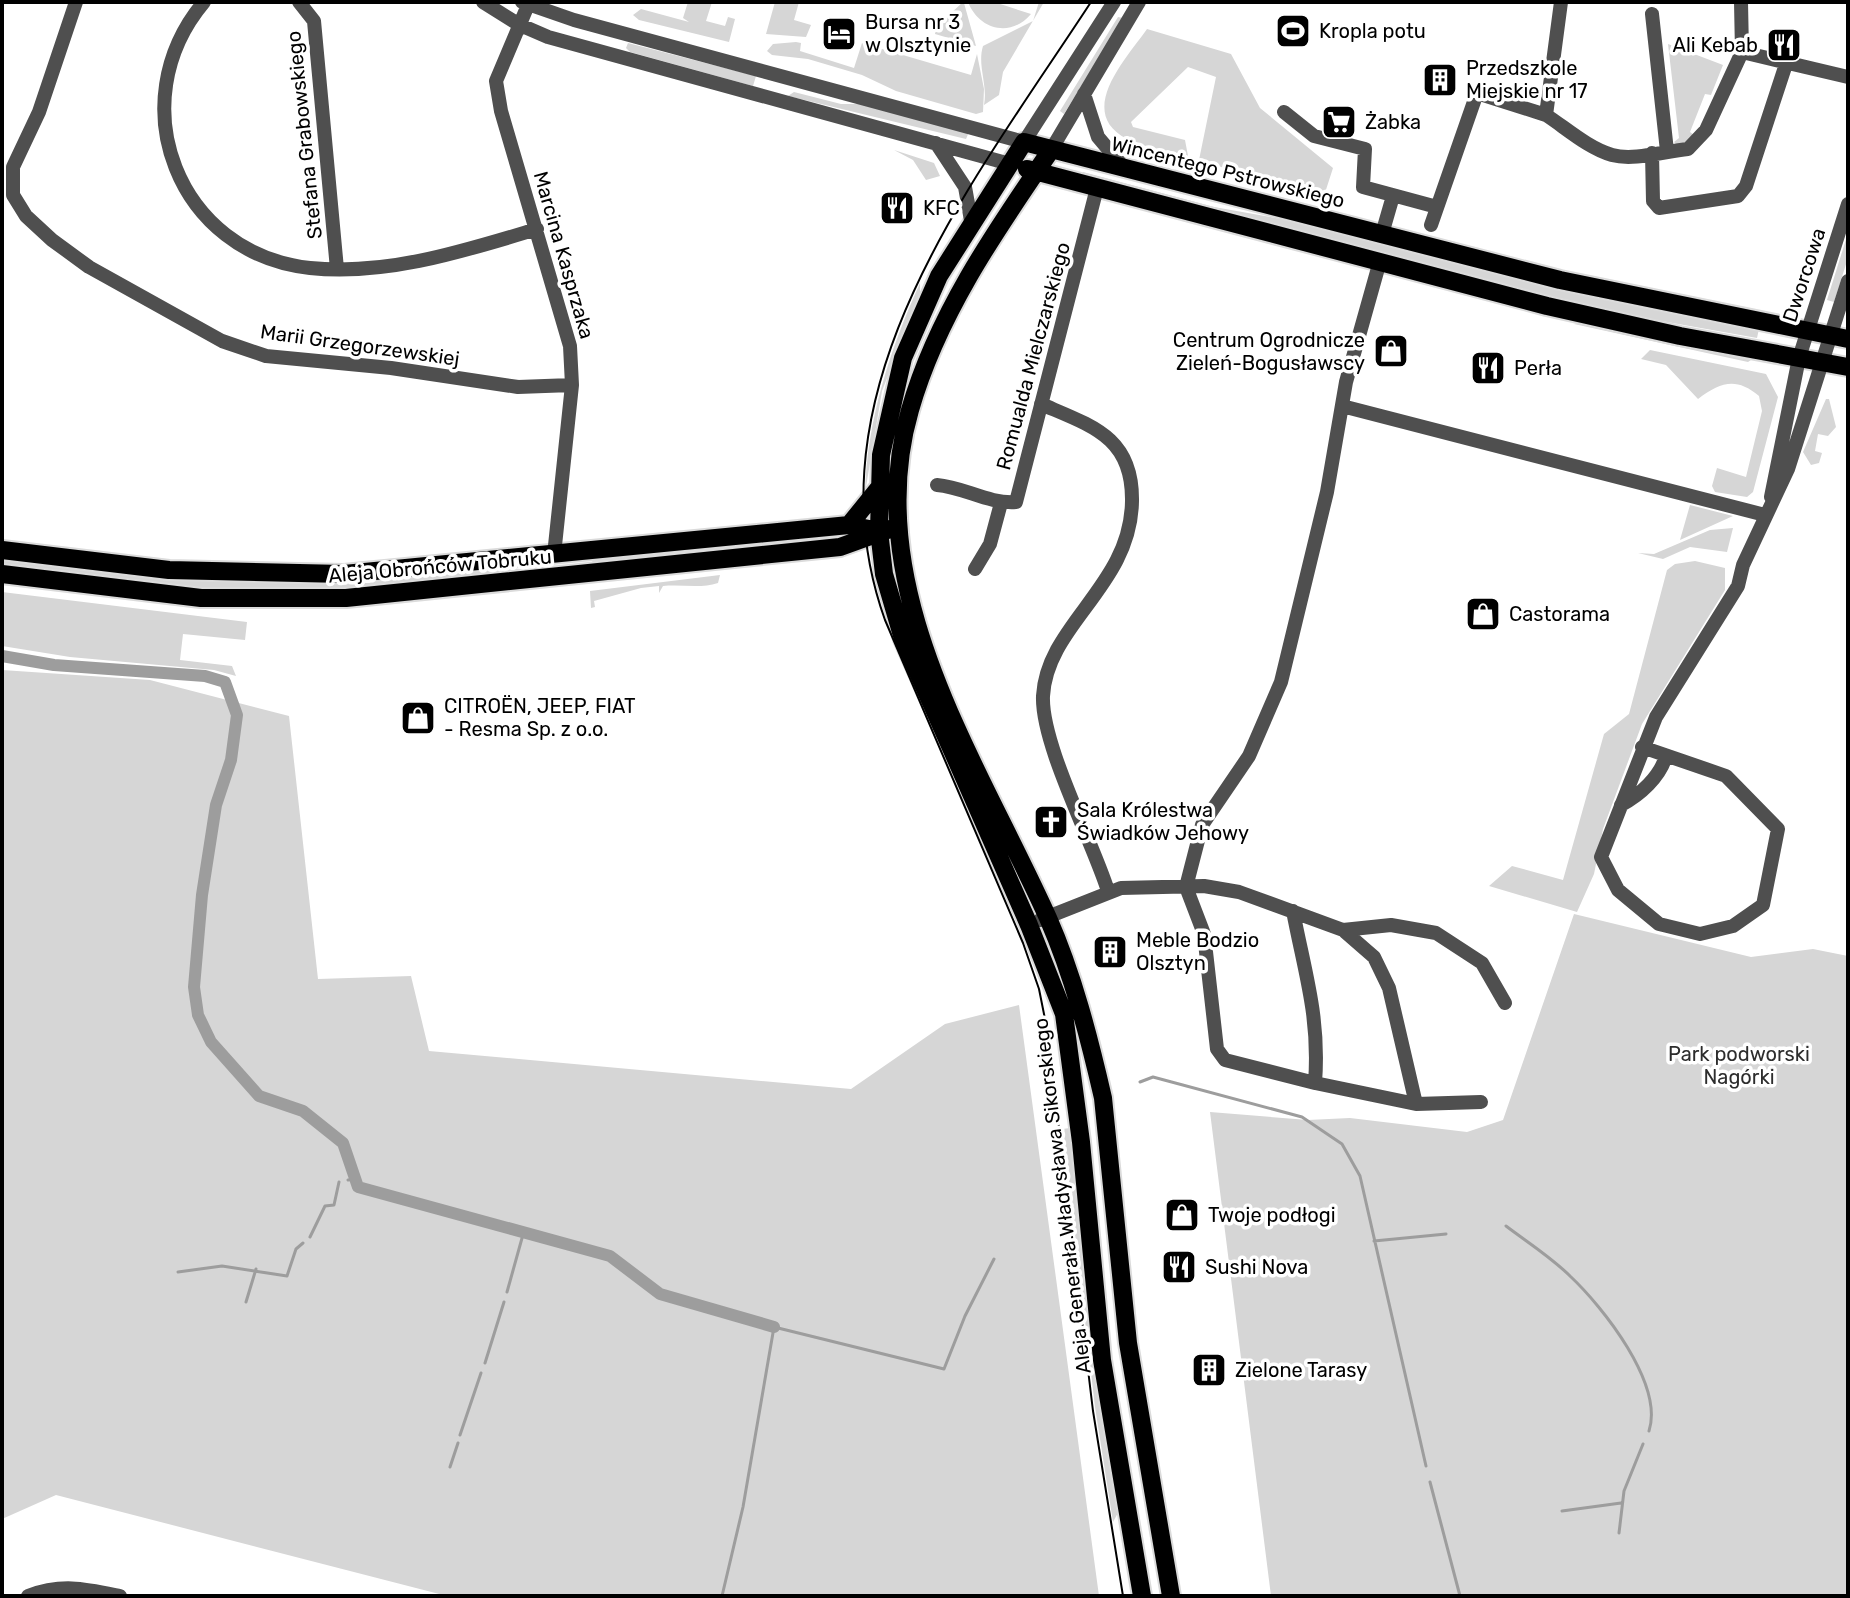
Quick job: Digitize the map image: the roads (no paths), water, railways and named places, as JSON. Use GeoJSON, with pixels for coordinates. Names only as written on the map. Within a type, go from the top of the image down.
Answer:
{"type":"FeatureCollection","features":[{"type":"Feature","properties":{"kind":"main road","name":"Wincentego Pstrowskiego"},"geometry":{"type":"LineString","coordinates":[[1024,142],[1560,280],[1839,337]]}},
{"type":"Feature","properties":{"kind":"main road","name":"Aleja Generała Władysława Sikorskiego"},"geometry":{"type":"LineString","coordinates":[[1024,142],[939,276],[903,358],[885,423],[879,488],[907,596],[922,637],[959,729],[1047,918],[1088,1034],[1103,1098],[1128,1343],[1171,1596]]}},
{"type":"Feature","properties":{"kind":"main road","name":"Aleja Generała Władysława Sikorskiego"},"geometry":{"type":"LineString","coordinates":[[1051,150],[959,294],[919,380],[901,447],[884,574],[903,639],[1054,984],[1070,1047],[1102,1360],[1142,1596]]}},
{"type":"Feature","properties":{"kind":"main road"},"geometry":{"type":"LineString","coordinates":[[1010,164],[1547,306],[1848,367]]}},
{"type":"Feature","properties":{"kind":"main road"},"geometry":{"type":"LineString","coordinates":[[849,525],[879,488]]}},
{"type":"Feature","properties":{"kind":"main road","name":"Aleja Obrońców Tobruku"},"geometry":{"type":"LineString","coordinates":[[2,550],[169,570],[329,574],[443,567],[849,525],[888,530]]}},
{"type":"Feature","properties":{"kind":"main road","name":"Aleja Obrońców Tobruku"},"geometry":{"type":"LineString","coordinates":[[2,574],[201,598],[346,598],[840,547],[888,530]]}},
{"type":"Feature","properties":{"kind":"street","name":"Marii Grzegorzewskiej"},"geometry":{"type":"LineString","coordinates":[[76,2],[39,112],[13,167],[13,195],[26,216],[52,240],[89,267],[222,341],[266,356],[391,368],[518,387],[572,385]]}},
{"type":"Feature","properties":{"kind":"street","name":"Stefana Grabowskiego"},"geometry":{"type":"LineString","coordinates":[[204,2],[185,25],[164,80],[162,122],[171,162],[193,201],[222,231],[264,256],[308,268],[337,269],[385,267],[426,260],[537,229]]}},
{"type":"Feature","properties":{"kind":"street","name":"Stefana Grabowskiego"},"geometry":{"type":"LineString","coordinates":[[299,2],[314,21],[337,269]]}},
{"type":"Feature","properties":{"kind":"street"},"geometry":{"type":"LineString","coordinates":[[483,2],[518,24],[613,55],[1010,164]]}},
{"type":"Feature","properties":{"kind":"street"},"geometry":{"type":"LineString","coordinates":[[1024,142],[1114,2]]}},
{"type":"Feature","properties":{"kind":"street"},"geometry":{"type":"LineString","coordinates":[[1051,150],[1139,2]]}},
{"type":"Feature","properties":{"kind":"street"},"geometry":{"type":"LineString","coordinates":[[1546,115],[1561,2]]}},
{"type":"Feature","properties":{"kind":"street"},"geometry":{"type":"LineString","coordinates":[[1431,225],[1477,93],[1546,115],[1613,155],[1688,149],[1700,138],[1742,52],[1741,2]]}},
{"type":"Feature","properties":{"kind":"street","name":"Marcina Kasprzaka"},"geometry":{"type":"LineString","coordinates":[[525,3],[496,81],[501,111],[570,346],[572,385],[554,555]]}},
{"type":"Feature","properties":{"kind":"street","name":"Wincentego Pstrowskiego"},"geometry":{"type":"LineString","coordinates":[[525,3],[620,32],[1024,142]]}},
{"type":"Feature","properties":{"kind":"street"},"geometry":{"type":"LineString","coordinates":[[1652,14],[1660,152],[1653,201],[1659,208],[1738,196],[1746,186],[1786,64]]}},
{"type":"Feature","properties":{"kind":"street"},"geometry":{"type":"LineString","coordinates":[[613,55],[620,32]]}},
{"type":"Feature","properties":{"kind":"street"},"geometry":{"type":"LineString","coordinates":[[1742,52],[1848,77]]}},
{"type":"Feature","properties":{"kind":"street"},"geometry":{"type":"LineString","coordinates":[[1084,94],[1098,137],[1125,170]]}},
{"type":"Feature","properties":{"kind":"street"},"geometry":{"type":"LineString","coordinates":[[1284,112],[1314,136],[1365,149],[1363,187],[1437,207]]}},
{"type":"Feature","properties":{"kind":"street"},"geometry":{"type":"LineString","coordinates":[[936,143],[965,187],[972,226]]}},
{"type":"Feature","properties":{"kind":"street","name":"Romualda Mielczarskiego"},"geometry":{"type":"LineString","coordinates":[[1001,503],[1016,502],[1097,188]]}},
{"type":"Feature","properties":{"kind":"street"},"geometry":{"type":"LineString","coordinates":[[1382,234],[1393,196]]}},
{"type":"Feature","properties":{"kind":"street","name":"Dworcowa"},"geometry":{"type":"LineString","coordinates":[[1799,358],[1848,204]]}},
{"type":"Feature","properties":{"kind":"street"},"geometry":{"type":"LineString","coordinates":[[1380,261],[1342,406],[1327,492],[1281,682],[1249,756],[1202,825],[1186,887],[1204,934],[1217,1049],[1225,1060],[1416,1104],[1481,1102]]}},
{"type":"Feature","properties":{"kind":"street"},"geometry":{"type":"LineString","coordinates":[[1642,747],[1726,776],[1778,829],[1763,905],[1733,926],[1700,934],[1659,924],[1618,890],[1601,857],[1642,747],[1656,717],[1738,586],[1743,565],[1788,469],[1822,363],[1839,337],[1848,281]]}},
{"type":"Feature","properties":{"kind":"street"},"geometry":{"type":"LineString","coordinates":[[1768,508],[1799,358]]}},
{"type":"Feature","properties":{"kind":"street"},"geometry":{"type":"LineString","coordinates":[[1041,404],[1107,436],[1117,446],[1130,473],[1131,522],[1122,554],[1051,663],[1043,696],[1048,733],[1108,891]]}},
{"type":"Feature","properties":{"kind":"street"},"geometry":{"type":"LineString","coordinates":[[1342,406],[1768,508]]}},
{"type":"Feature","properties":{"kind":"street"},"geometry":{"type":"LineString","coordinates":[[937,485],[950,486],[1001,503],[990,544],[975,569]]}},
{"type":"Feature","properties":{"kind":"street"},"geometry":{"type":"LineString","coordinates":[[1621,805],[1634,797],[1663,768],[1666,756]]}},
{"type":"Feature","properties":{"kind":"street"},"geometry":{"type":"LineString","coordinates":[[1029,925],[1108,891],[1186,887],[1239,892],[1343,930],[1374,957],[1389,988],[1416,1104]]}},
{"type":"Feature","properties":{"kind":"street"},"geometry":{"type":"LineString","coordinates":[[1293,911],[1313,997],[1318,1038],[1315,1083]]}},
{"type":"Feature","properties":{"kind":"street"},"geometry":{"type":"LineString","coordinates":[[1343,930],[1391,925],[1436,933],[1482,963],[1505,1003]]}},
{"type":"Feature","properties":{"kind":"street"},"geometry":{"type":"LineString","coordinates":[[28,1596],[48,1589],[74,1586],[120,1596]]}},
{"type":"Feature","properties":{"kind":"waterway"},"geometry":{"type":"LineString","coordinates":[[2,656],[54,665],[205,676],[225,682],[237,715],[231,760],[216,805],[202,895],[194,987],[198,1015],[211,1042],[259,1096],[303,1111],[343,1143],[358,1187],[610,1256],[660,1294],[774,1327]]}},
{"type":"Feature","properties":{"kind":"waterway"},"geometry":{"type":"LineString","coordinates":[[1140,1082],[1153,1077],[1302,1117],[1342,1144],[1360,1176],[1426,1466]]}},
{"type":"Feature","properties":{"kind":"waterway"},"geometry":{"type":"LineString","coordinates":[[348,1180],[355,1179]]}},
{"type":"Feature","properties":{"kind":"waterway"},"geometry":{"type":"LineString","coordinates":[[310,1237],[325,1206],[334,1205],[339,1182]]}},
{"type":"Feature","properties":{"kind":"waterway"},"geometry":{"type":"LineString","coordinates":[[1506,1226],[1563,1269],[1613,1326],[1628,1348],[1648,1391],[1651,1412],[1649,1431]]}},
{"type":"Feature","properties":{"kind":"waterway"},"geometry":{"type":"LineString","coordinates":[[507,1292],[524,1231]]}},
{"type":"Feature","properties":{"kind":"waterway"},"geometry":{"type":"LineString","coordinates":[[1374,1241],[1446,1234]]}},
{"type":"Feature","properties":{"kind":"waterway"},"geometry":{"type":"LineString","coordinates":[[178,1272],[222,1266],[287,1276],[296,1249],[303,1243]]}},
{"type":"Feature","properties":{"kind":"waterway"},"geometry":{"type":"LineString","coordinates":[[722,1596],[743,1507],[774,1327],[944,1369],[965,1316],[994,1259]]}},
{"type":"Feature","properties":{"kind":"waterway"},"geometry":{"type":"LineString","coordinates":[[246,1302],[256,1269]]}},
{"type":"Feature","properties":{"kind":"waterway"},"geometry":{"type":"LineString","coordinates":[[485,1363],[504,1302]]}},
{"type":"Feature","properties":{"kind":"waterway"},"geometry":{"type":"LineString","coordinates":[[460,1435],[481,1373]]}},
{"type":"Feature","properties":{"kind":"waterway"},"geometry":{"type":"LineString","coordinates":[[450,1467],[458,1443]]}},
{"type":"Feature","properties":{"kind":"waterway"},"geometry":{"type":"LineString","coordinates":[[1619,1533],[1624,1491],[1643,1444]]}},
{"type":"Feature","properties":{"kind":"waterway"},"geometry":{"type":"LineString","coordinates":[[1430,1482],[1460,1596]]}},
{"type":"Feature","properties":{"kind":"waterway"},"geometry":{"type":"LineString","coordinates":[[1562,1511],[1621,1503]]}},
{"type":"Feature","properties":{"kind":"tram line"},"geometry":{"type":"LineString","coordinates":[[1091,2],[952,217],[913,293],[883,372],[866,452],[865,535],[885,620],[1023,943],[1039,989],[1047,1029],[1093,1411],[1123,1596]]}},
{"type":"Feature","properties":{"kind":"place","name":"Kropla potu"},"geometry":{"type":"Point","coordinates":[1293,31]}},
{"type":"Feature","properties":{"kind":"place","name":"Bursa nr 3 w Olsztynie"},"geometry":{"type":"Point","coordinates":[839,34]}},
{"type":"Feature","properties":{"kind":"place","name":"Ali Kebab"},"geometry":{"type":"Point","coordinates":[1784,45]}},
{"type":"Feature","properties":{"kind":"place","name":"Przedszkole Miejskie nr 17"},"geometry":{"type":"Point","coordinates":[1440,80]}},
{"type":"Feature","properties":{"kind":"place","name":"Żabka"},"geometry":{"type":"Point","coordinates":[1339,122]}},
{"type":"Feature","properties":{"kind":"place","name":"KFC"},"geometry":{"type":"Point","coordinates":[897,208]}},
{"type":"Feature","properties":{"kind":"place","name":"Centrum Ogrodnicze Zieleń-Bogusławscy"},"geometry":{"type":"Point","coordinates":[1391,351]}},
{"type":"Feature","properties":{"kind":"place","name":"Perła"},"geometry":{"type":"Point","coordinates":[1488,368]}},
{"type":"Feature","properties":{"kind":"place","name":"Castorama"},"geometry":{"type":"Point","coordinates":[1483,614]}},
{"type":"Feature","properties":{"kind":"place","name":"CITROËN, JEEP, FIAT - Resma Sp. z o.o."},"geometry":{"type":"Point","coordinates":[418,718]}},
{"type":"Feature","properties":{"kind":"place","name":"Sala Królestwa Świadków Jehowy"},"geometry":{"type":"Point","coordinates":[1051,822]}},
{"type":"Feature","properties":{"kind":"place","name":"Meble Bodzio Olsztyn"},"geometry":{"type":"Point","coordinates":[1110,952]}},
{"type":"Feature","properties":{"kind":"place","name":"Twoje podłogi"},"geometry":{"type":"Point","coordinates":[1182,1215]}},
{"type":"Feature","properties":{"kind":"place","name":"Sushi Nova"},"geometry":{"type":"Point","coordinates":[1179,1267]}},
{"type":"Feature","properties":{"kind":"place","name":"Zielone Tarasy"},"geometry":{"type":"Point","coordinates":[1209,1370]}},
{"type":"Feature","properties":{"kind":"park label","name":"Park podworski Nagórki"},"geometry":{"type":"Point","coordinates":[1739,1066]}}]}
